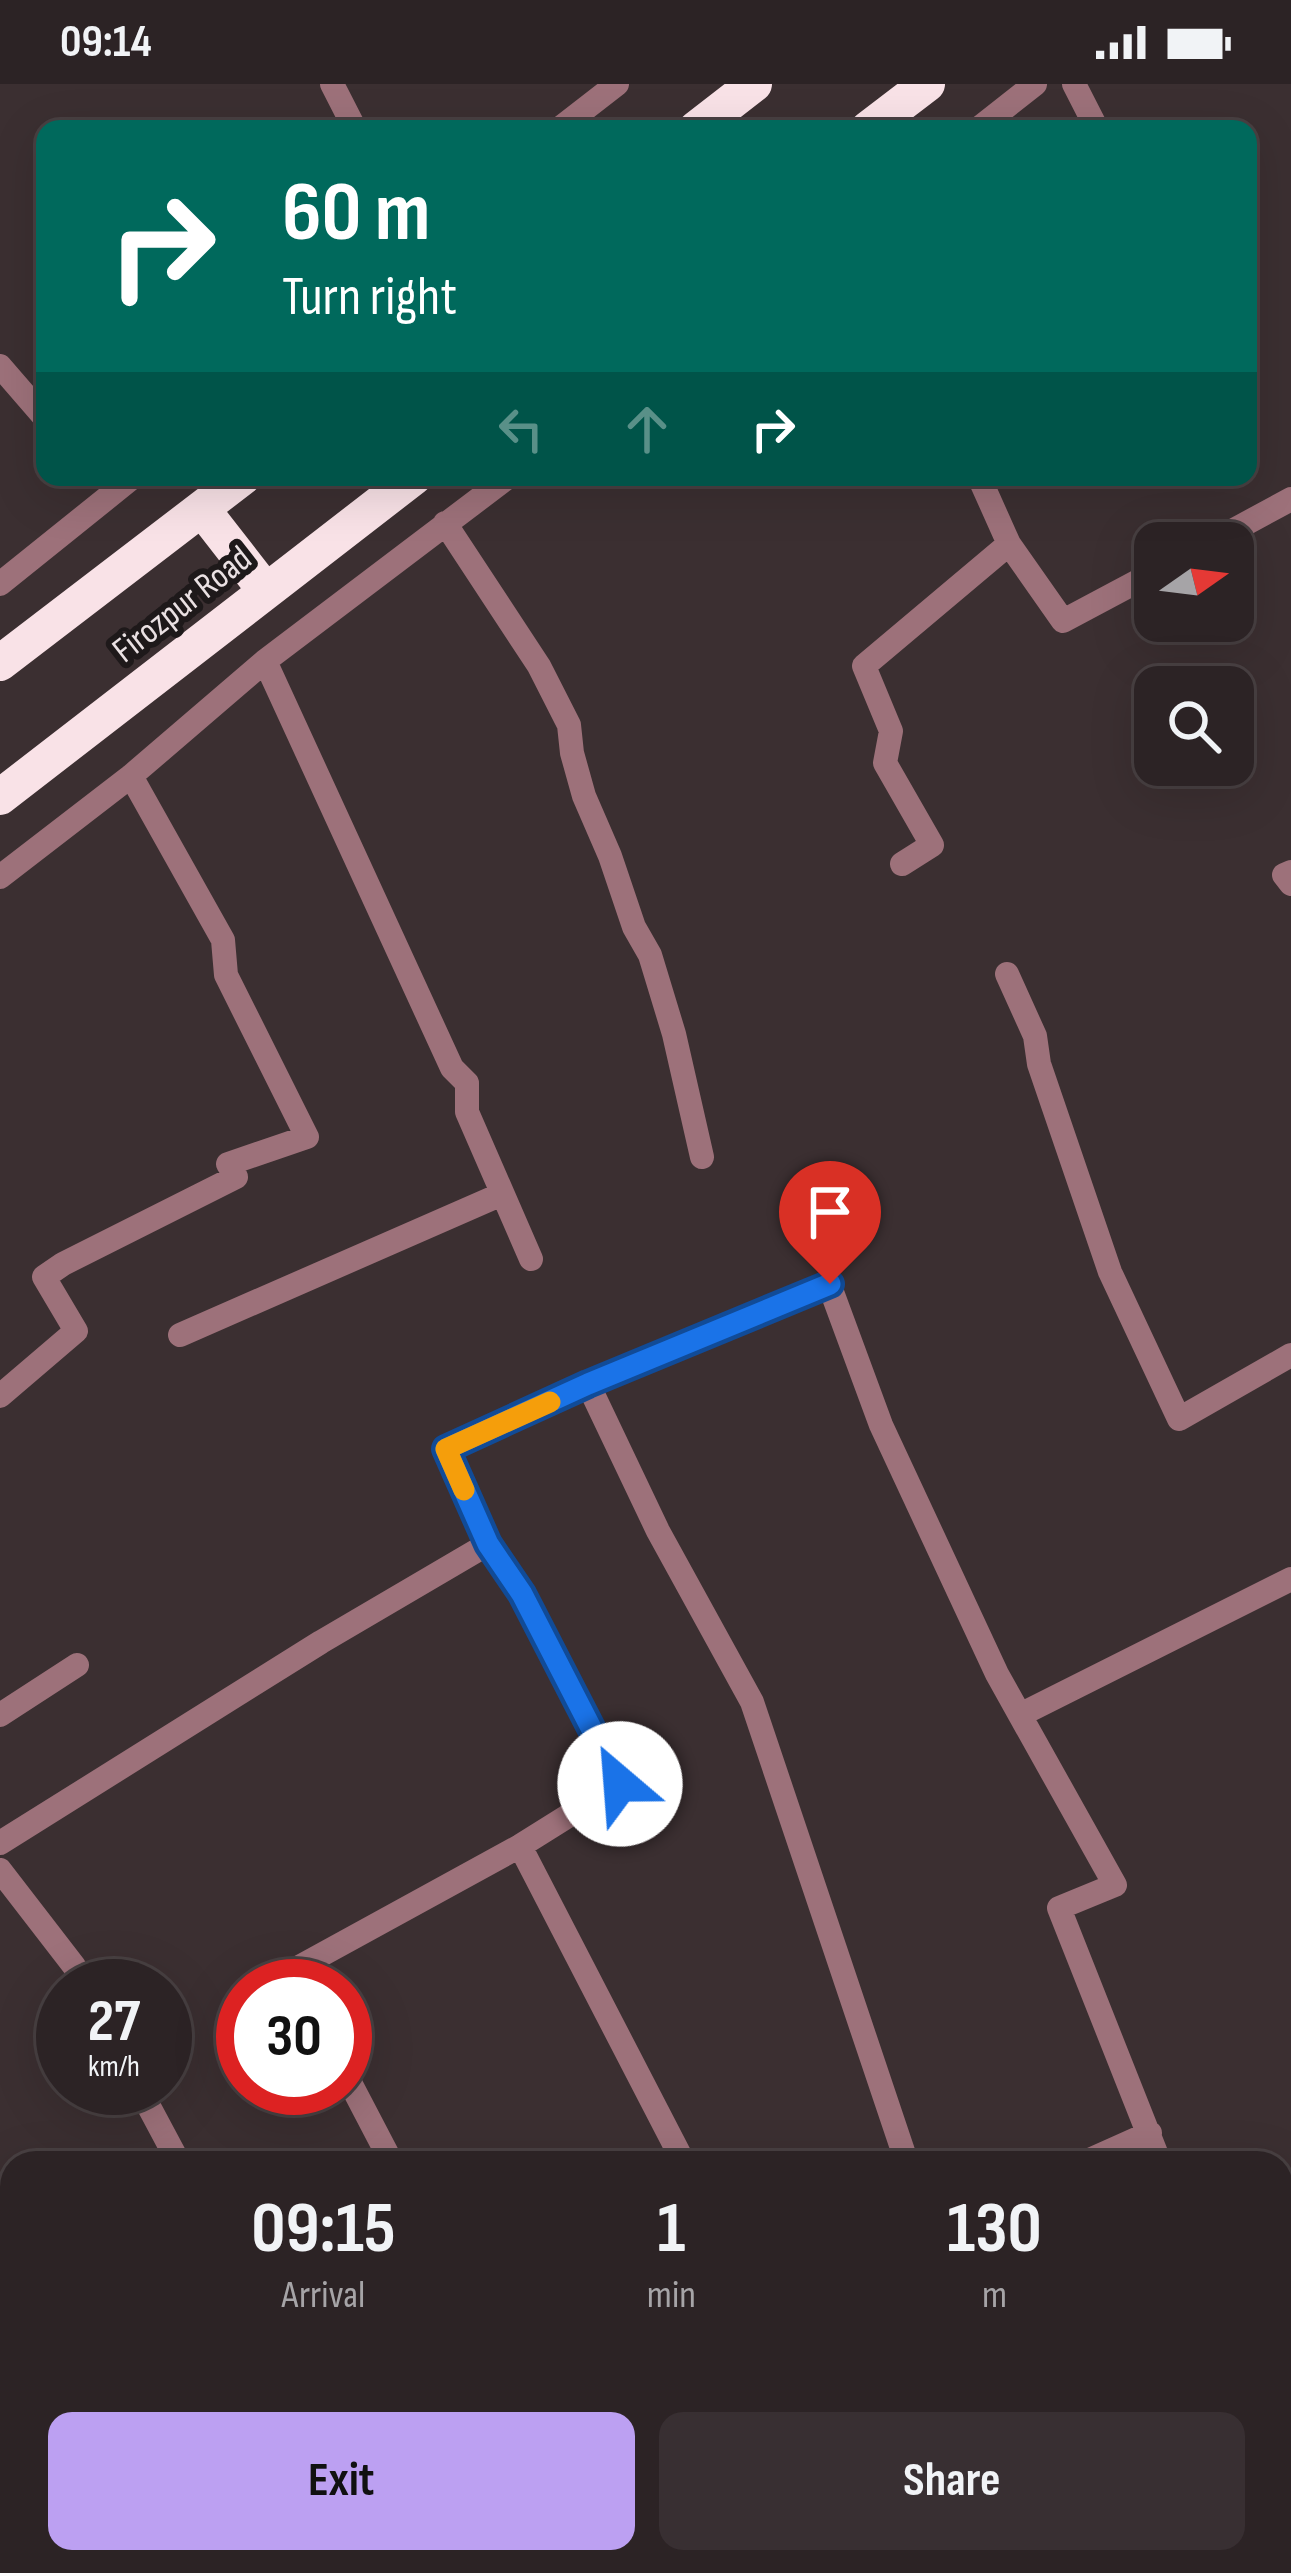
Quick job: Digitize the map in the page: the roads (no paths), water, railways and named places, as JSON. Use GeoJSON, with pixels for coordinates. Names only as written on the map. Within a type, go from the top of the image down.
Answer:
{"type":"FeatureCollection","features":[{"type":"Feature","properties":{"kind":"highway"},"geometry":{"type":"LineString","coordinates":[[708,120],[754,84]]}},
{"type":"Feature","properties":{"kind":"highway"},"geometry":{"type":"LineString","coordinates":[[880,120],[927,84]]}},
{"type":"Feature","properties":{"kind":"highway","name":"Firozpur Road"},"geometry":{"type":"LineString","coordinates":[[0,663],[231,486]]}},
{"type":"Feature","properties":{"kind":"highway","name":"Firozpur Road"},"geometry":{"type":"LineString","coordinates":[[0,796],[402,486]]}},
{"type":"Feature","properties":{"kind":"highway"},"geometry":{"type":"LineString","coordinates":[[202,508],[265,590]]}},
{"type":"Feature","properties":{"kind":"street"},"geometry":{"type":"LineString","coordinates":[[332,84],[350,120]]}},
{"type":"Feature","properties":{"kind":"street"},"geometry":{"type":"LineString","coordinates":[[571,120],[617,84]]}},
{"type":"Feature","properties":{"kind":"street"},"geometry":{"type":"LineString","coordinates":[[990,120],[1035,84]]}},
{"type":"Feature","properties":{"kind":"street"},"geometry":{"type":"LineString","coordinates":[[1074,84],[1092,120]]}},
{"type":"Feature","properties":{"kind":"street"},"geometry":{"type":"LineString","coordinates":[[0,366],[36,408]]}},
{"type":"Feature","properties":{"kind":"street"},"geometry":{"type":"LineString","coordinates":[[0,584],[104,486]]}},
{"type":"Feature","properties":{"kind":"street"},"geometry":{"type":"LineString","coordinates":[[0,878],[131,776],[265,661],[496,486]]}},
{"type":"Feature","properties":{"kind":"street"},"geometry":{"type":"LineString","coordinates":[[983,486],[1009,544],[1063,621],[1134,583]]}},
{"type":"Feature","properties":{"kind":"street"},"geometry":{"type":"LineString","coordinates":[[1250,522],[1291,500]]}},
{"type":"Feature","properties":{"kind":"street"},"geometry":{"type":"LineString","coordinates":[[446,523],[539,666],[569,725],[584,796],[634,927],[650,955],[674,1034],[701,1157]]}},
{"type":"Feature","properties":{"kind":"street"},"geometry":{"type":"LineString","coordinates":[[902,864],[932,845],[885,763],[890,730],[864,666],[1009,544]]}},
{"type":"Feature","properties":{"kind":"street"},"geometry":{"type":"LineString","coordinates":[[265,661],[452,1069],[467,1083],[466,1112],[531,1259]]}},
{"type":"Feature","properties":{"kind":"street"},"geometry":{"type":"LineString","coordinates":[[0,1396],[76,1331],[44,1277],[236,1177],[228,1164],[307,1136],[226,975],[223,940],[131,776]]}},
{"type":"Feature","properties":{"kind":"street"},"geometry":{"type":"LineString","coordinates":[[1291,872],[1284,875],[1291,884]]}},
{"type":"Feature","properties":{"kind":"street"},"geometry":{"type":"LineString","coordinates":[[1006,974],[1035,1036],[1039,1064],[1110,1272],[1179,1419],[1289,1362]]}},
{"type":"Feature","properties":{"kind":"street"},"geometry":{"type":"LineString","coordinates":[[180,1335],[502,1194]]}},
{"type":"Feature","properties":{"kind":"street"},"geometry":{"type":"LineString","coordinates":[[314,1959],[520,1846],[620,1784],[522,1594],[488,1544],[446,1449],[588,1384],[830,1284],[880,1424],[998,1674],[1115,1885],[1058,1908],[1156,2151]]}},
{"type":"Feature","properties":{"kind":"street"},"geometry":{"type":"LineString","coordinates":[[588,1384],[658,1531],[752,1702],[903,2151]]}},
{"type":"Feature","properties":{"kind":"street"},"geometry":{"type":"LineString","coordinates":[[0,1843],[321,1642],[488,1544]]}},
{"type":"Feature","properties":{"kind":"street"},"geometry":{"type":"LineString","coordinates":[[1020,1715],[1291,1579]]}},
{"type":"Feature","properties":{"kind":"street"},"geometry":{"type":"LineString","coordinates":[[0,1715],[77,1665]]}},
{"type":"Feature","properties":{"kind":"street"},"geometry":{"type":"LineString","coordinates":[[520,1846],[678,2151]]}},
{"type":"Feature","properties":{"kind":"street"},"geometry":{"type":"LineString","coordinates":[[0,1870],[69,1959]]}},
{"type":"Feature","properties":{"kind":"street"},"geometry":{"type":"LineString","coordinates":[[153,2115],[173,2151]]}},
{"type":"Feature","properties":{"kind":"street"},"geometry":{"type":"LineString","coordinates":[[367,2115],[386,2151]]}},
{"type":"Feature","properties":{"kind":"street"},"geometry":{"type":"LineString","coordinates":[[1110,2151],[1150,2133]]}}]}
